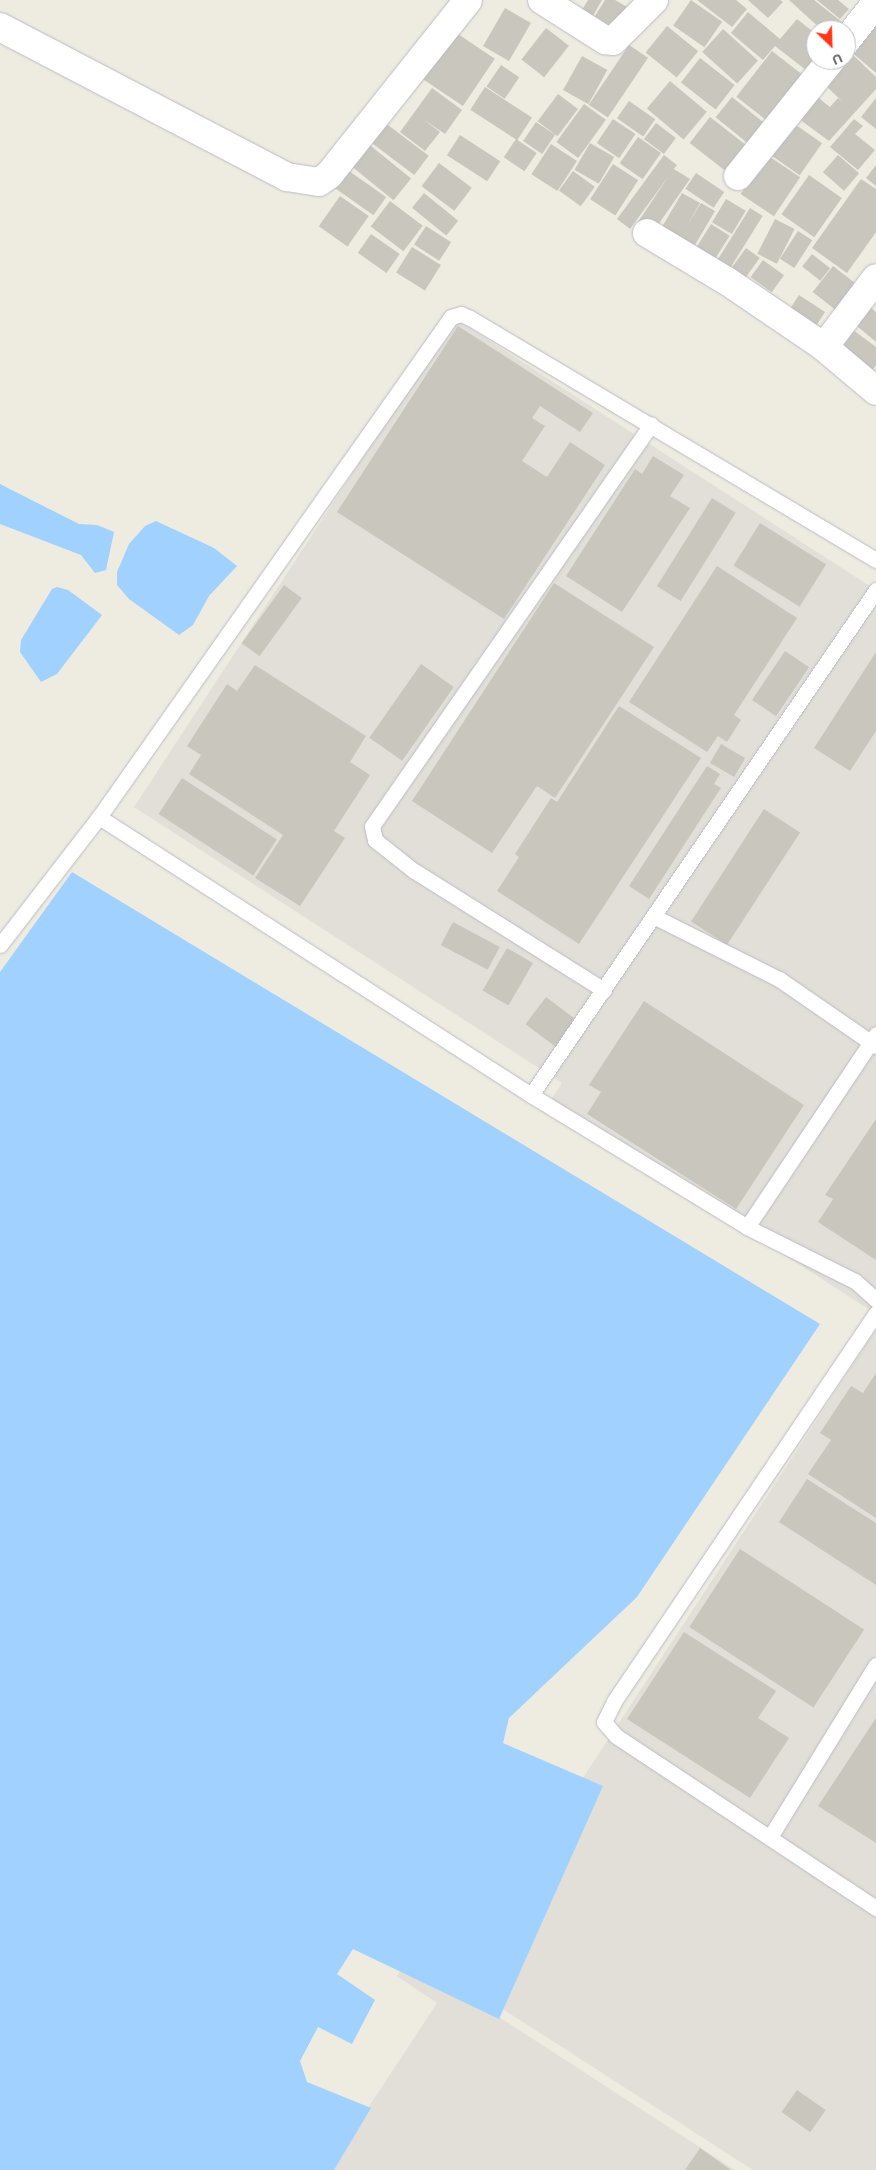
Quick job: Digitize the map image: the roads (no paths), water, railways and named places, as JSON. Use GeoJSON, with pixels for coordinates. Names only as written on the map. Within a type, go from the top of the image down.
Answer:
{"type":"FeatureCollection","features":[{"type":"Feature","properties":{"kind":"street"},"geometry":{"type":"LineString","coordinates":[[0,27],[287,177],[319,182],[329,175],[468,0]]}},
{"type":"Feature","properties":{"kind":"street"},"geometry":{"type":"LineString","coordinates":[[542,0],[605,40],[613,42],[654,0]]}},
{"type":"Feature","properties":{"kind":"street"},"geometry":{"type":"LineString","coordinates":[[856,28],[876,3]]}},
{"type":"Feature","properties":{"kind":"street"},"geometry":{"type":"LineString","coordinates":[[738,176],[823,70]]}},
{"type":"Feature","properties":{"kind":"street"},"geometry":{"type":"LineString","coordinates":[[647,233],[727,281],[824,347],[876,392]]}},
{"type":"Feature","properties":{"kind":"street"},"geometry":{"type":"LineString","coordinates":[[824,347],[876,278]]}},
{"type":"Feature","properties":{"kind":"lane"},"geometry":{"type":"LineString","coordinates":[[0,945],[99,817],[451,317],[461,314],[470,318],[876,560]]}},
{"type":"Feature","properties":{"kind":"lane"},"geometry":{"type":"LineString","coordinates":[[604,990],[414,871],[375,840],[372,826],[651,425]]}},
{"type":"Feature","properties":{"kind":"lane"},"geometry":{"type":"LineString","coordinates":[[531,1095],[655,917],[876,590]]}},
{"type":"Feature","properties":{"kind":"lane"},"geometry":{"type":"LineString","coordinates":[[99,817],[531,1095],[748,1227],[855,1281],[876,1300]]}},
{"type":"Feature","properties":{"kind":"lane"},"geometry":{"type":"LineString","coordinates":[[655,917],[779,979],[874,1041],[748,1227]]}},
{"type":"Feature","properties":{"kind":"lane"},"geometry":{"type":"LineString","coordinates":[[876,1313],[614,1702],[604,1722],[616,1736],[770,1836],[876,1908]]}},
{"type":"Feature","properties":{"kind":"lane"},"geometry":{"type":"LineString","coordinates":[[770,1836],[876,1665]]}},
{"type":"Feature","properties":{"kind":"water"},"geometry":{"type":"Polygon","coordinates":[[[0,484],[79,524],[97,525],[114,532],[106,570],[95,573],[81,555],[0,524],[0,484]]]}},
{"type":"Feature","properties":{"kind":"water"},"geometry":{"type":"Polygon","coordinates":[[[156,521],[214,548],[237,566],[209,596],[193,625],[179,635],[129,599],[117,585],[117,572],[129,544],[145,526],[156,521]]]}},
{"type":"Feature","properties":{"kind":"water"},"geometry":{"type":"Polygon","coordinates":[[[57,587],[68,590],[102,615],[57,674],[41,682],[20,652],[21,640],[52,589],[57,587]]]}},
{"type":"Feature","properties":{"kind":"water"},"geometry":{"type":"Polygon","coordinates":[[[72,872],[820,1324],[637,1597],[509,1718],[503,1743],[603,1786],[499,2019],[353,1949],[337,1974],[375,2000],[352,2044],[318,2027],[300,2061],[307,2082],[371,2108],[334,2170],[0,2170],[0,972],[72,872]]]}}]}
